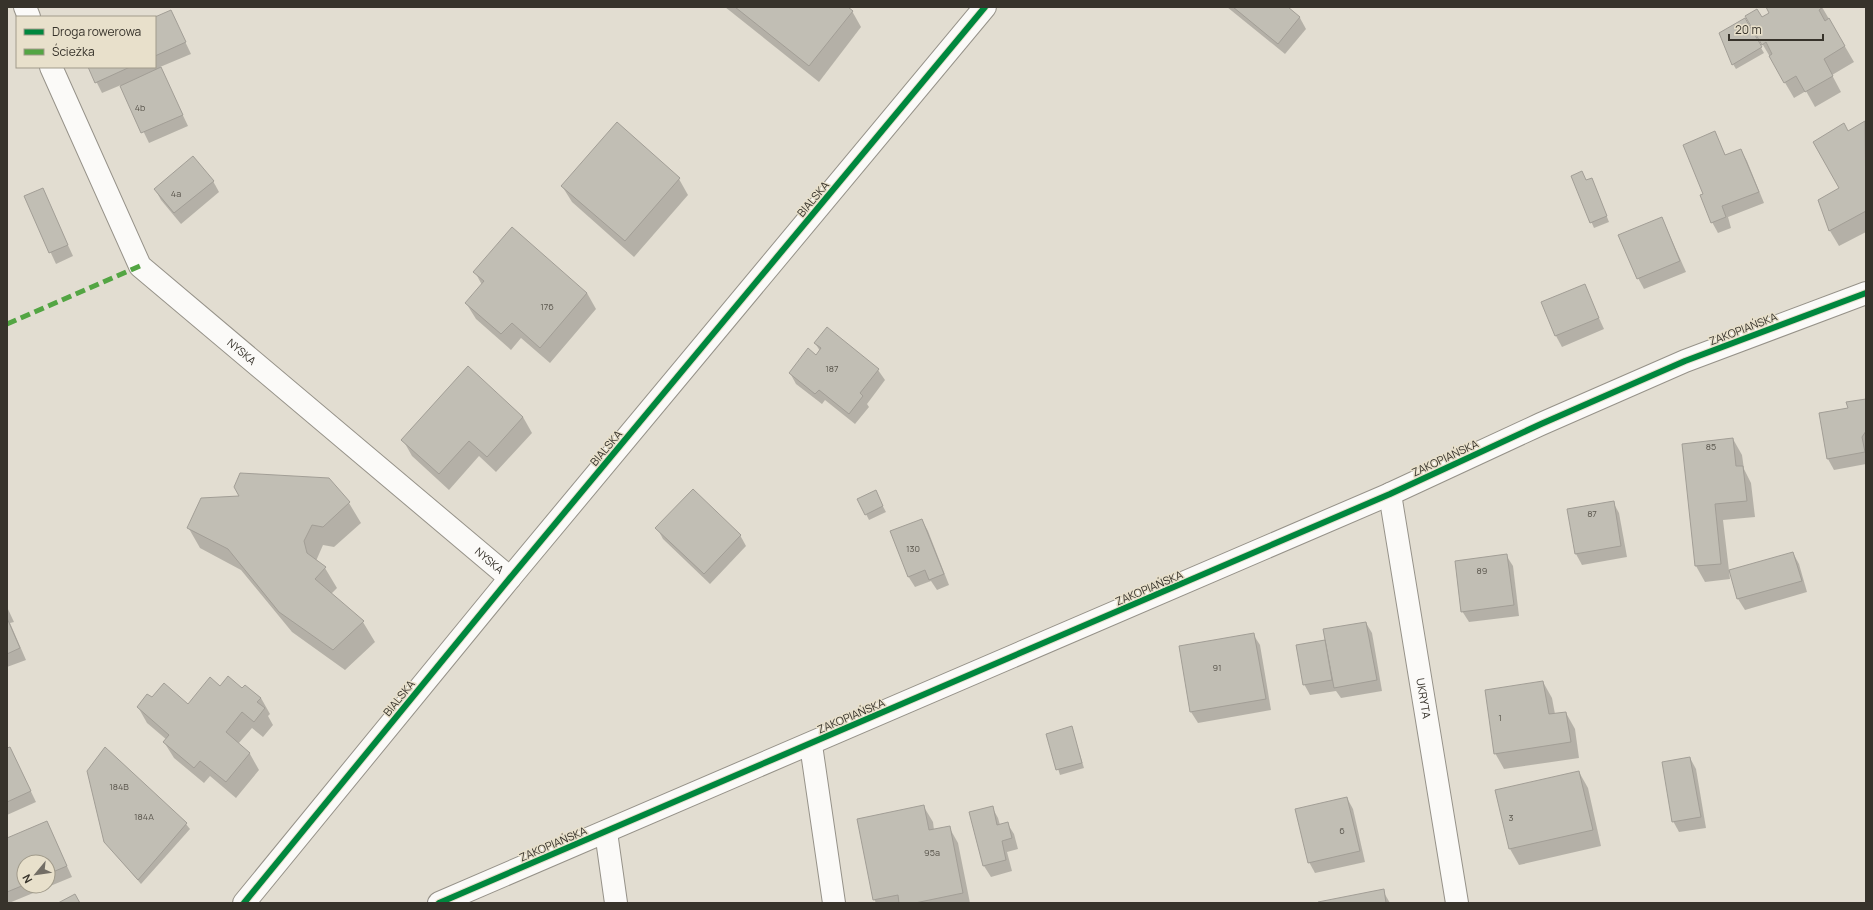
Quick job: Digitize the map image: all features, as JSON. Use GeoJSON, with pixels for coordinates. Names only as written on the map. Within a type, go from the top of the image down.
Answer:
{"type":"FeatureCollection","features":[{"type":"Feature","properties":{"kind":"street","name":"BIALSKA"},"geometry":{"type":"LineString","coordinates":[[244,903],[510,578],[985,7]]}},
{"type":"Feature","properties":{"kind":"street","name":"NYSKA"},"geometry":{"type":"LineString","coordinates":[[51,68],[140,266],[510,578]]}},
{"type":"Feature","properties":{"kind":"street","name":"ZAKOPIAŃSKA"},"geometry":{"type":"LineString","coordinates":[[439,903],[810,745],[1390,494],[1541,424],[1685,361],[1866,292]]}},
{"type":"Feature","properties":{"kind":"street","name":"UKRYTA"},"geometry":{"type":"LineString","coordinates":[[1390,494],[1457,903]]}},
{"type":"Feature","properties":{"kind":"street"},"geometry":{"type":"LineString","coordinates":[[810,745],[834,903]]}},
{"type":"Feature","properties":{"kind":"street"},"geometry":{"type":"LineString","coordinates":[[606,832],[616,903]]}},
{"type":"Feature","properties":{"kind":"building"},"geometry":{"type":"Polygon","coordinates":[[[735,7],[848,7],[853,11],[809,66],[735,7]]]}},
{"type":"Feature","properties":{"kind":"building"},"geometry":{"type":"Polygon","coordinates":[[[1233,7],[1288,7],[1300,17],[1278,44],[1233,7]]]}},
{"type":"Feature","properties":{"kind":"building"},"geometry":{"type":"Polygon","coordinates":[[[1766,7],[1823,7],[1819,10],[1825,21],[1829,18],[1845,46],[1824,59],[1833,76],[1805,92],[1796,76],[1784,83],[1769,56],[1772,54],[1766,42],[1762,45],[1745,16],[1757,9],[1762,17],[1769,13],[1766,7]]]}},
{"type":"Feature","properties":{"kind":"building"},"geometry":{"type":"Polygon","coordinates":[[[171,10],[186,42],[156,56],[156,17],[171,10]]]}},
{"type":"Feature","properties":{"kind":"building"},"geometry":{"type":"Polygon","coordinates":[[[1745,18],[1762,47],[1732,65],[1719,33],[1745,18]]]}},
{"type":"Feature","properties":{"kind":"building"},"geometry":{"type":"Polygon","coordinates":[[[161,67],[183,115],[141,133],[120,86],[161,67]]]}},
{"type":"Feature","properties":{"kind":"building"},"geometry":{"type":"Polygon","coordinates":[[[88,68],[128,68],[95,83],[88,68]]]}},
{"type":"Feature","properties":{"kind":"building"},"geometry":{"type":"Polygon","coordinates":[[[1865,121],[1866,211],[1829,231],[1818,200],[1839,188],[1813,142],[1844,123],[1848,131],[1865,121]]]}},
{"type":"Feature","properties":{"kind":"building"},"geometry":{"type":"Polygon","coordinates":[[[617,122],[680,178],[625,241],[561,186],[617,122]]]}},
{"type":"Feature","properties":{"kind":"building"},"geometry":{"type":"Polygon","coordinates":[[[1715,131],[1725,155],[1741,149],[1759,192],[1722,206],[1726,217],[1711,223],[1700,195],[1703,194],[1683,145],[1715,131]]]}},
{"type":"Feature","properties":{"kind":"building"},"geometry":{"type":"Polygon","coordinates":[[[193,156],[214,181],[174,213],[154,189],[193,156]]]}},
{"type":"Feature","properties":{"kind":"building"},"geometry":{"type":"Polygon","coordinates":[[[1582,171],[1586,180],[1592,178],[1607,216],[1590,223],[1571,176],[1582,171]]]}},
{"type":"Feature","properties":{"kind":"building"},"geometry":{"type":"Polygon","coordinates":[[[43,188],[68,245],[49,253],[24,196],[43,188]]]}},
{"type":"Feature","properties":{"kind":"building"},"geometry":{"type":"Polygon","coordinates":[[[1662,217],[1680,261],[1637,279],[1618,235],[1662,217]]]}},
{"type":"Feature","properties":{"kind":"building"},"geometry":{"type":"Polygon","coordinates":[[[512,227],[587,293],[540,348],[512,323],[501,334],[465,303],[484,281],[473,272],[512,227]]]}},
{"type":"Feature","properties":{"kind":"building"},"geometry":{"type":"Polygon","coordinates":[[[1585,284],[1599,318],[1555,336],[1541,302],[1585,284]]]}},
{"type":"Feature","properties":{"kind":"building"},"geometry":{"type":"Polygon","coordinates":[[[827,327],[879,369],[860,393],[863,396],[849,414],[819,390],[815,394],[789,373],[808,348],[816,355],[821,348],[814,343],[827,327]]]}},
{"type":"Feature","properties":{"kind":"building"},"geometry":{"type":"Polygon","coordinates":[[[468,366],[523,417],[487,457],[469,441],[439,474],[401,440],[468,366]]]}},
{"type":"Feature","properties":{"kind":"building"},"geometry":{"type":"Polygon","coordinates":[[[1866,399],[1866,431],[1862,437],[1865,452],[1827,459],[1819,413],[1848,408],[1846,402],[1866,399]]]}},
{"type":"Feature","properties":{"kind":"building"},"geometry":{"type":"Polygon","coordinates":[[[1733,438],[1736,466],[1743,466],[1747,501],[1715,504],[1721,564],[1695,566],[1682,444],[1733,438]]]}},
{"type":"Feature","properties":{"kind":"building"},"geometry":{"type":"Polygon","coordinates":[[[240,473],[329,478],[350,502],[323,527],[312,525],[304,541],[307,553],[326,567],[315,579],[364,621],[333,650],[279,612],[228,549],[187,528],[201,498],[239,496],[234,487],[240,473]]]}},
{"type":"Feature","properties":{"kind":"building"},"geometry":{"type":"Polygon","coordinates":[[[693,489],[741,535],[704,574],[655,528],[693,489]]]}},
{"type":"Feature","properties":{"kind":"building"},"geometry":{"type":"Polygon","coordinates":[[[876,490],[883,506],[865,515],[857,499],[876,490]]]}},
{"type":"Feature","properties":{"kind":"building"},"geometry":{"type":"Polygon","coordinates":[[[1614,501],[1621,546],[1575,554],[1567,509],[1614,501]]]}},
{"type":"Feature","properties":{"kind":"building"},"geometry":{"type":"Polygon","coordinates":[[[922,519],[944,574],[929,580],[925,570],[908,577],[890,531],[922,519]]]}},
{"type":"Feature","properties":{"kind":"building"},"geometry":{"type":"Polygon","coordinates":[[[1793,552],[1802,581],[1737,599],[1729,570],[1793,552]]]}},
{"type":"Feature","properties":{"kind":"building"},"geometry":{"type":"Polygon","coordinates":[[[1507,554],[1514,605],[1461,612],[1455,561],[1507,554]]]}},
{"type":"Feature","properties":{"kind":"building"},"geometry":{"type":"Polygon","coordinates":[[[7,618],[20,648],[7,654],[7,618]]]}},
{"type":"Feature","properties":{"kind":"building"},"geometry":{"type":"Polygon","coordinates":[[[1366,622],[1377,680],[1334,688],[1323,629],[1366,622]]]}},
{"type":"Feature","properties":{"kind":"building"},"geometry":{"type":"Polygon","coordinates":[[[1254,633],[1266,699],[1190,712],[1179,646],[1254,633]]]}},
{"type":"Feature","properties":{"kind":"building"},"geometry":{"type":"Polygon","coordinates":[[[1325,640],[1332,680],[1303,685],[1296,645],[1325,640]]]}},
{"type":"Feature","properties":{"kind":"building"},"geometry":{"type":"Polygon","coordinates":[[[228,676],[242,688],[245,685],[261,698],[257,702],[265,708],[254,722],[242,712],[226,732],[250,753],[226,782],[200,761],[194,768],[163,742],[169,735],[137,707],[147,694],[152,697],[164,683],[188,704],[210,677],[220,686],[228,676]]]}},
{"type":"Feature","properties":{"kind":"building"},"geometry":{"type":"Polygon","coordinates":[[[1543,681],[1549,714],[1566,712],[1571,742],[1494,754],[1485,690],[1543,681]]]}},
{"type":"Feature","properties":{"kind":"building"},"geometry":{"type":"Polygon","coordinates":[[[1072,726],[1082,763],[1056,770],[1046,734],[1072,726]]]}},
{"type":"Feature","properties":{"kind":"building"},"geometry":{"type":"Polygon","coordinates":[[[10,747],[31,791],[7,802],[7,748],[10,747]]]}},
{"type":"Feature","properties":{"kind":"building"},"geometry":{"type":"Polygon","coordinates":[[[105,747],[187,823],[138,880],[104,842],[87,771],[105,747]]]}},
{"type":"Feature","properties":{"kind":"building"},"geometry":{"type":"Polygon","coordinates":[[[1690,757],[1701,817],[1672,822],[1662,762],[1690,757]]]}},
{"type":"Feature","properties":{"kind":"building"},"geometry":{"type":"Polygon","coordinates":[[[1579,771],[1593,830],[1509,849],[1495,790],[1579,771]]]}},
{"type":"Feature","properties":{"kind":"building"},"geometry":{"type":"Polygon","coordinates":[[[1347,797],[1360,851],[1308,863],[1295,809],[1347,797]]]}},
{"type":"Feature","properties":{"kind":"building"},"geometry":{"type":"Polygon","coordinates":[[[924,805],[929,830],[950,826],[963,893],[915,903],[899,903],[898,895],[873,900],[857,819],[924,805]]]}},
{"type":"Feature","properties":{"kind":"building"},"geometry":{"type":"Polygon","coordinates":[[[993,806],[997,825],[1008,822],[1012,838],[1002,841],[1006,860],[983,866],[969,812],[993,806]]]}},
{"type":"Feature","properties":{"kind":"building"},"geometry":{"type":"Polygon","coordinates":[[[47,821],[67,866],[56,871],[56,854],[16,854],[16,888],[7,892],[7,838],[47,821]]]}},
{"type":"Feature","properties":{"kind":"building"},"geometry":{"type":"Polygon","coordinates":[[[1384,889],[1386,903],[1318,903],[1318,902],[1384,889]]]}},
{"type":"Feature","properties":{"kind":"building"},"geometry":{"type":"Polygon","coordinates":[[[75,894],[80,903],[58,903],[75,894]]]}},
{"type":"Feature","properties":{"kind":"marked path"},"geometry":{"type":"LineString","coordinates":[[7,324],[140,266]]}},
{"type":"Feature","properties":{"kind":"cycle path"},"geometry":{"type":"LineString","coordinates":[[244,903],[510,578],[985,7]]}},
{"type":"Feature","properties":{"kind":"cycle path"},"geometry":{"type":"LineString","coordinates":[[439,903],[1390,494],[1541,424],[1685,361],[1866,293]]}}]}
